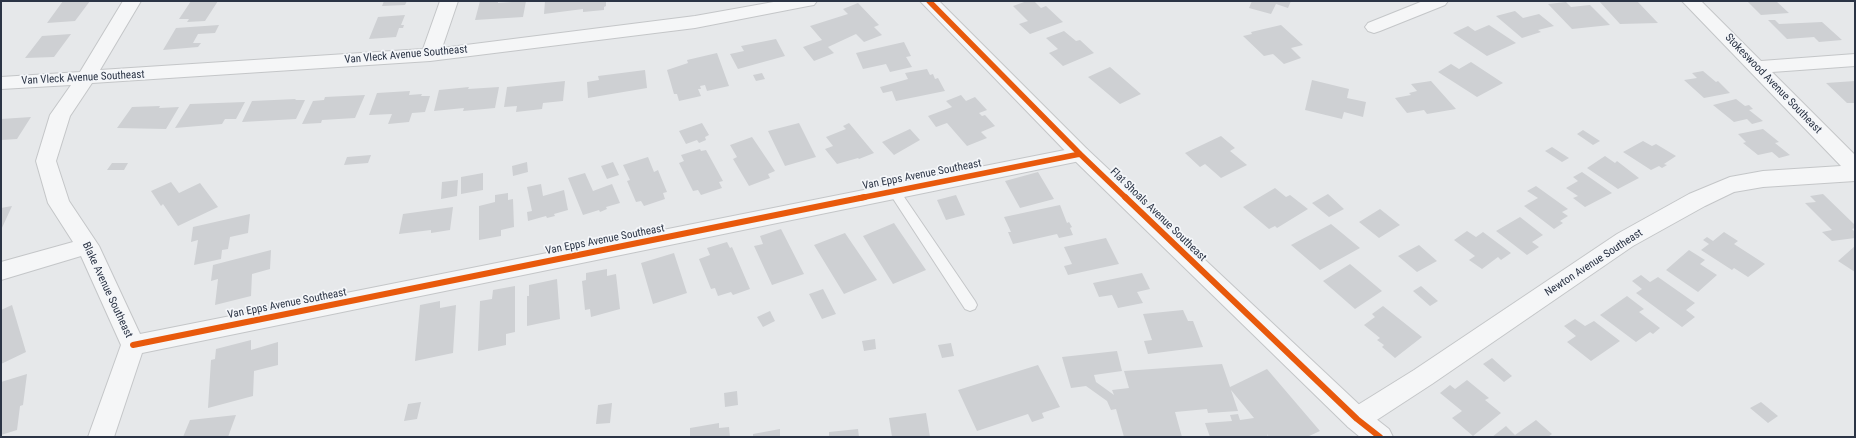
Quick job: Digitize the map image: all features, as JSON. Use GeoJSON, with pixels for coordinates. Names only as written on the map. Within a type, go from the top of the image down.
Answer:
{"type":"FeatureCollection","features":[{"type":"Feature","properties":{"kind":"street","name":"Blake Avenue Southeast"},"geometry":{"type":"LineString","coordinates":[[101,437],[133,345],[88,246],[59,203],[46,161],[60,115],[86,78],[132,1]]}},
{"type":"Feature","properties":{"kind":"street"},"geometry":{"type":"LineString","coordinates":[[430,55],[449,1]]}},
{"type":"Feature","properties":{"kind":"street","name":"Van Vleck Avenue Southeast"},"geometry":{"type":"LineString","coordinates":[[1,83],[430,55],[695,22],[808,1]]}},
{"type":"Feature","properties":{"kind":"street","name":"Flat Shoals Avenue Southeast"},"geometry":{"type":"LineString","coordinates":[[929,1],[1080,154],[1357,419],[1380,437]]}},
{"type":"Feature","properties":{"kind":"street"},"geometry":{"type":"LineString","coordinates":[[1374,27],[1439,1]]}},
{"type":"Feature","properties":{"kind":"street","name":"Stokeswood Avenue Southeast"},"geometry":{"type":"LineString","coordinates":[[1691,1],[1855,168]]}},
{"type":"Feature","properties":{"kind":"street"},"geometry":{"type":"LineString","coordinates":[[1757,67],[1855,60]]}},
{"type":"Feature","properties":{"kind":"street","name":"Van Epps Avenue Southeast"},"geometry":{"type":"LineString","coordinates":[[133,345],[1080,154]]}},
{"type":"Feature","properties":{"kind":"street","name":"Newton Avenue Southeast"},"geometry":{"type":"LineString","coordinates":[[1357,419],[1422,378],[1625,240],[1697,200],[1730,185],[1763,179],[1855,173]]}},
{"type":"Feature","properties":{"kind":"street"},"geometry":{"type":"LineString","coordinates":[[1,271],[88,246]]}},
{"type":"Feature","properties":{"kind":"lane"},"geometry":{"type":"LineString","coordinates":[[894,191],[970,305]]}},
{"type":"Feature","properties":{"kind":"building"},"geometry":{"type":"Polygon","coordinates":[[[63,1],[90,1],[75,21],[47,23],[63,1]]]}},
{"type":"Feature","properties":{"kind":"building"},"geometry":{"type":"Polygon","coordinates":[[[191,1],[218,1],[205,21],[187,22],[189,19],[179,19],[191,1]]]}},
{"type":"Feature","properties":{"kind":"building"},"geometry":{"type":"Polygon","coordinates":[[[384,1],[407,1],[405,5],[382,6],[384,1]]]}},
{"type":"Feature","properties":{"kind":"building"},"geometry":{"type":"Polygon","coordinates":[[[480,1],[498,1],[498,3],[526,1],[523,17],[475,20],[480,1]]]}},
{"type":"Feature","properties":{"kind":"building"},"geometry":{"type":"Polygon","coordinates":[[[545,1],[606,1],[606,6],[604,7],[604,10],[583,12],[583,9],[544,14],[545,1]]]}},
{"type":"Feature","properties":{"kind":"building"},"geometry":{"type":"Polygon","coordinates":[[[1027,1],[1034,1],[1041,8],[1046,6],[1063,22],[1030,34],[1019,24],[1028,21],[1013,6],[1027,1]]]}},
{"type":"Feature","properties":{"kind":"building"},"geometry":{"type":"Polygon","coordinates":[[[1252,1],[1291,1],[1288,8],[1276,4],[1271,14],[1249,8],[1252,1]]]}},
{"type":"Feature","properties":{"kind":"building"},"geometry":{"type":"Polygon","coordinates":[[[1599,1],[1637,1],[1658,23],[1620,24],[1599,1]]]}},
{"type":"Feature","properties":{"kind":"building"},"geometry":{"type":"Polygon","coordinates":[[[1747,1],[1776,1],[1789,13],[1761,15],[1747,1]]]}},
{"type":"Feature","properties":{"kind":"building"},"geometry":{"type":"Polygon","coordinates":[[[1566,2],[1571,7],[1590,5],[1610,25],[1572,29],[1548,4],[1566,2]]]}},
{"type":"Feature","properties":{"kind":"building"},"geometry":{"type":"Polygon","coordinates":[[[858,3],[879,25],[874,27],[882,35],[864,42],[856,34],[828,47],[834,53],[814,61],[803,47],[822,40],[810,26],[848,14],[843,9],[858,3]]]}},
{"type":"Feature","properties":{"kind":"building"},"geometry":{"type":"Polygon","coordinates":[[[1515,11],[1523,18],[1539,14],[1554,26],[1538,30],[1541,32],[1522,38],[1496,16],[1515,11]]]}},
{"type":"Feature","properties":{"kind":"building"},"geometry":{"type":"Polygon","coordinates":[[[405,15],[401,25],[404,25],[403,28],[399,28],[396,37],[369,39],[378,17],[405,15]]]}},
{"type":"Feature","properties":{"kind":"building"},"geometry":{"type":"Polygon","coordinates":[[[1768,20],[1775,20],[1779,24],[1822,22],[1842,40],[1819,42],[1814,37],[1787,39],[1768,20]]]}},
{"type":"Feature","properties":{"kind":"building"},"geometry":{"type":"Polygon","coordinates":[[[219,25],[215,33],[198,34],[193,43],[201,43],[198,47],[163,50],[176,28],[219,25]]]}},
{"type":"Feature","properties":{"kind":"building"},"geometry":{"type":"Polygon","coordinates":[[[1281,25],[1303,45],[1291,48],[1301,58],[1284,64],[1273,54],[1264,56],[1243,36],[1252,34],[1251,32],[1281,25]]]}},
{"type":"Feature","properties":{"kind":"building"},"geometry":{"type":"Polygon","coordinates":[[[1489,25],[1516,43],[1487,56],[1453,33],[1468,26],[1475,31],[1489,25]]]}},
{"type":"Feature","properties":{"kind":"building"},"geometry":{"type":"Polygon","coordinates":[[[1064,31],[1076,41],[1080,40],[1094,53],[1063,66],[1049,53],[1058,49],[1046,38],[1064,31]]]}},
{"type":"Feature","properties":{"kind":"building"},"geometry":{"type":"Polygon","coordinates":[[[71,34],[54,57],[25,58],[42,36],[71,34]]]}},
{"type":"Feature","properties":{"kind":"building"},"geometry":{"type":"Polygon","coordinates":[[[776,39],[785,56],[738,69],[730,54],[744,51],[741,46],[776,39]]]}},
{"type":"Feature","properties":{"kind":"building"},"geometry":{"type":"Polygon","coordinates":[[[904,42],[911,56],[906,57],[912,67],[890,72],[886,64],[863,69],[856,53],[904,42]]]}},
{"type":"Feature","properties":{"kind":"building"},"geometry":{"type":"Polygon","coordinates":[[[717,53],[729,86],[707,91],[705,85],[700,86],[701,89],[698,89],[701,96],[679,101],[677,94],[674,94],[667,70],[688,63],[687,60],[717,53]]]}},
{"type":"Feature","properties":{"kind":"building"},"geometry":{"type":"Polygon","coordinates":[[[1471,62],[1503,83],[1477,97],[1438,72],[1451,64],[1459,69],[1471,62]]]}},
{"type":"Feature","properties":{"kind":"building"},"geometry":{"type":"Polygon","coordinates":[[[1110,67],[1141,94],[1120,104],[1088,77],[1110,67]]]}},
{"type":"Feature","properties":{"kind":"building"},"geometry":{"type":"Polygon","coordinates":[[[927,69],[930,75],[933,74],[935,79],[938,78],[945,91],[896,101],[892,91],[883,93],[880,87],[908,79],[905,73],[927,69]]]}},
{"type":"Feature","properties":{"kind":"building"},"geometry":{"type":"Polygon","coordinates":[[[645,70],[647,88],[588,98],[587,82],[599,80],[598,76],[645,70]]]}},
{"type":"Feature","properties":{"kind":"building"},"geometry":{"type":"Polygon","coordinates":[[[1703,71],[1716,82],[1718,81],[1730,93],[1704,98],[1684,80],[1697,78],[1692,73],[1703,71]]]}},
{"type":"Feature","properties":{"kind":"building"},"geometry":{"type":"Polygon","coordinates":[[[762,73],[765,79],[756,81],[753,75],[762,73]]]}},
{"type":"Feature","properties":{"kind":"building"},"geometry":{"type":"Polygon","coordinates":[[[1312,80],[1349,89],[1347,98],[1366,102],[1363,117],[1344,112],[1342,119],[1305,110],[1312,80]]]}},
{"type":"Feature","properties":{"kind":"building"},"geometry":{"type":"Polygon","coordinates":[[[565,81],[563,101],[543,103],[542,109],[516,112],[517,106],[504,107],[507,87],[565,81]]]}},
{"type":"Feature","properties":{"kind":"building"},"geometry":{"type":"Polygon","coordinates":[[[1431,81],[1456,109],[1427,114],[1424,110],[1407,113],[1395,98],[1411,95],[1409,93],[1417,91],[1411,84],[1431,81]]]}},
{"type":"Feature","properties":{"kind":"building"},"geometry":{"type":"Polygon","coordinates":[[[1855,81],[1855,103],[1847,103],[1826,83],[1855,81]]]}},
{"type":"Feature","properties":{"kind":"building"},"geometry":{"type":"Polygon","coordinates":[[[469,87],[468,89],[499,87],[495,108],[463,111],[464,108],[434,111],[439,90],[469,87]]]}},
{"type":"Feature","properties":{"kind":"building"},"geometry":{"type":"Polygon","coordinates":[[[410,91],[409,95],[422,94],[421,96],[430,96],[425,112],[412,113],[409,122],[388,124],[392,114],[369,115],[377,93],[410,91]]]}},
{"type":"Feature","properties":{"kind":"building"},"geometry":{"type":"Polygon","coordinates":[[[365,95],[355,118],[322,120],[321,123],[302,124],[313,101],[324,100],[325,97],[365,95]]]}},
{"type":"Feature","properties":{"kind":"building"},"geometry":{"type":"Polygon","coordinates":[[[961,95],[966,101],[975,97],[987,110],[979,113],[982,116],[985,115],[995,126],[981,132],[987,138],[967,146],[947,123],[936,127],[928,116],[952,107],[946,101],[961,95]]]}},
{"type":"Feature","properties":{"kind":"building"},"geometry":{"type":"Polygon","coordinates":[[[296,99],[295,100],[305,100],[296,119],[242,122],[252,101],[296,99]]]}},
{"type":"Feature","properties":{"kind":"building"},"geometry":{"type":"Polygon","coordinates":[[[1736,99],[1745,106],[1749,105],[1753,109],[1749,110],[1763,121],[1752,124],[1747,119],[1734,122],[1713,105],[1736,99]]]}},
{"type":"Feature","properties":{"kind":"building"},"geometry":{"type":"Polygon","coordinates":[[[245,102],[236,119],[225,119],[222,124],[175,128],[190,104],[245,102]]]}},
{"type":"Feature","properties":{"kind":"building"},"geometry":{"type":"Polygon","coordinates":[[[160,106],[159,108],[179,107],[166,129],[117,128],[132,107],[160,106]]]}},
{"type":"Feature","properties":{"kind":"building"},"geometry":{"type":"Polygon","coordinates":[[[31,117],[17,139],[1,140],[1,119],[31,117]]]}},
{"type":"Feature","properties":{"kind":"building"},"geometry":{"type":"Polygon","coordinates":[[[702,123],[709,135],[705,137],[706,140],[699,143],[697,140],[686,144],[679,131],[702,123]]]}},
{"type":"Feature","properties":{"kind":"building"},"geometry":{"type":"Polygon","coordinates":[[[799,123],[816,157],[785,166],[768,131],[799,123]]]}},
{"type":"Feature","properties":{"kind":"building"},"geometry":{"type":"Polygon","coordinates":[[[849,123],[874,153],[859,159],[837,164],[825,149],[833,146],[826,137],[846,129],[843,126],[849,123]]]}},
{"type":"Feature","properties":{"kind":"building"},"geometry":{"type":"Polygon","coordinates":[[[910,129],[920,140],[894,155],[882,142],[910,129]]]}},
{"type":"Feature","properties":{"kind":"building"},"geometry":{"type":"Polygon","coordinates":[[[1763,129],[1779,142],[1775,143],[1790,155],[1779,158],[1772,152],[1758,155],[1743,143],[1746,142],[1738,134],[1763,129]]]}},
{"type":"Feature","properties":{"kind":"building"},"geometry":{"type":"Polygon","coordinates":[[[1583,130],[1600,141],[1593,145],[1577,134],[1583,130]]]}},
{"type":"Feature","properties":{"kind":"building"},"geometry":{"type":"Polygon","coordinates":[[[1221,136],[1235,148],[1230,151],[1247,165],[1221,178],[1205,164],[1200,167],[1185,153],[1221,136]]]}},
{"type":"Feature","properties":{"kind":"building"},"geometry":{"type":"Polygon","coordinates":[[[752,137],[775,171],[768,174],[770,178],[749,186],[733,159],[737,157],[730,145],[752,137]]]}},
{"type":"Feature","properties":{"kind":"building"},"geometry":{"type":"Polygon","coordinates":[[[1643,141],[1652,146],[1656,144],[1676,156],[1664,164],[1667,165],[1662,168],[1659,166],[1651,170],[1623,152],[1643,141]]]}},
{"type":"Feature","properties":{"kind":"building"},"geometry":{"type":"Polygon","coordinates":[[[1552,147],[1569,158],[1562,162],[1545,151],[1552,147]]]}},
{"type":"Feature","properties":{"kind":"building"},"geometry":{"type":"Polygon","coordinates":[[[700,149],[701,151],[706,150],[723,181],[719,182],[722,188],[701,195],[698,190],[693,191],[679,163],[684,161],[681,155],[700,149]]]}},
{"type":"Feature","properties":{"kind":"building"},"geometry":{"type":"Polygon","coordinates":[[[371,155],[368,163],[344,165],[347,157],[371,155]]]}},
{"type":"Feature","properties":{"kind":"building"},"geometry":{"type":"Polygon","coordinates":[[[1605,156],[1615,163],[1617,161],[1639,178],[1618,189],[1587,168],[1605,156]]]}},
{"type":"Feature","properties":{"kind":"building"},"geometry":{"type":"Polygon","coordinates":[[[648,157],[654,172],[658,170],[667,192],[663,193],[665,199],[644,206],[641,201],[636,202],[627,181],[630,180],[623,165],[648,157]]]}},
{"type":"Feature","properties":{"kind":"building"},"geometry":{"type":"Polygon","coordinates":[[[527,162],[528,172],[513,176],[512,166],[527,162]]]}},
{"type":"Feature","properties":{"kind":"building"},"geometry":{"type":"Polygon","coordinates":[[[613,162],[619,175],[607,179],[601,166],[613,162]]]}},
{"type":"Feature","properties":{"kind":"building"},"geometry":{"type":"Polygon","coordinates":[[[112,163],[128,163],[124,170],[107,170],[112,163]]]}},
{"type":"Feature","properties":{"kind":"building"},"geometry":{"type":"Polygon","coordinates":[[[1038,172],[1054,199],[1020,208],[1005,181],[1038,172]]]}},
{"type":"Feature","properties":{"kind":"building"},"geometry":{"type":"Polygon","coordinates":[[[1582,172],[1612,193],[1585,207],[1573,198],[1578,196],[1566,188],[1578,181],[1573,177],[1582,172]]]}},
{"type":"Feature","properties":{"kind":"building"},"geometry":{"type":"Polygon","coordinates":[[[483,173],[483,190],[461,194],[461,177],[483,173]]]}},
{"type":"Feature","properties":{"kind":"building"},"geometry":{"type":"Polygon","coordinates":[[[585,173],[593,191],[612,184],[620,203],[606,207],[607,209],[600,212],[599,210],[583,215],[568,178],[585,173]]]}},
{"type":"Feature","properties":{"kind":"building"},"geometry":{"type":"Polygon","coordinates":[[[458,180],[457,196],[441,199],[442,182],[458,180]]]}},
{"type":"Feature","properties":{"kind":"building"},"geometry":{"type":"Polygon","coordinates":[[[171,182],[179,193],[200,183],[218,207],[178,226],[163,204],[161,206],[151,191],[171,182]]]}},
{"type":"Feature","properties":{"kind":"building"},"geometry":{"type":"Polygon","coordinates":[[[541,184],[543,196],[564,190],[568,210],[554,214],[555,216],[547,218],[546,216],[528,221],[527,212],[532,211],[527,187],[541,184]]]}},
{"type":"Feature","properties":{"kind":"building"},"geometry":{"type":"Polygon","coordinates":[[[1536,186],[1568,209],[1562,212],[1568,216],[1560,221],[1563,223],[1554,229],[1524,206],[1538,198],[1527,191],[1536,186]]]}},
{"type":"Feature","properties":{"kind":"building"},"geometry":{"type":"Polygon","coordinates":[[[1275,188],[1286,197],[1290,195],[1308,209],[1277,228],[1275,226],[1269,229],[1243,207],[1275,188]]]}},
{"type":"Feature","properties":{"kind":"building"},"geometry":{"type":"Polygon","coordinates":[[[508,193],[508,200],[513,199],[514,227],[501,230],[501,236],[479,240],[479,206],[495,202],[495,195],[508,193]]]}},
{"type":"Feature","properties":{"kind":"building"},"geometry":{"type":"Polygon","coordinates":[[[1328,194],[1344,209],[1329,217],[1312,203],[1328,194]]]}},
{"type":"Feature","properties":{"kind":"building"},"geometry":{"type":"Polygon","coordinates":[[[1823,194],[1855,225],[1855,228],[1852,229],[1855,232],[1855,238],[1832,241],[1822,232],[1832,230],[1805,203],[1816,202],[1810,196],[1823,194]]]}},
{"type":"Feature","properties":{"kind":"building"},"geometry":{"type":"Polygon","coordinates":[[[956,195],[965,215],[946,220],[937,200],[956,195]]]}},
{"type":"Feature","properties":{"kind":"building"},"geometry":{"type":"Polygon","coordinates":[[[1060,205],[1067,223],[1069,222],[1072,227],[1070,228],[1073,235],[1059,238],[1057,234],[1013,244],[1008,232],[1011,232],[1004,217],[1060,205]]]}},
{"type":"Feature","properties":{"kind":"building"},"geometry":{"type":"Polygon","coordinates":[[[12,206],[1,230],[1,208],[12,206]]]}},
{"type":"Feature","properties":{"kind":"building"},"geometry":{"type":"Polygon","coordinates":[[[453,207],[450,230],[431,233],[431,230],[399,234],[403,214],[453,207]]]}},
{"type":"Feature","properties":{"kind":"building"},"geometry":{"type":"Polygon","coordinates":[[[1380,209],[1400,225],[1379,238],[1359,222],[1380,209]]]}},
{"type":"Feature","properties":{"kind":"building"},"geometry":{"type":"Polygon","coordinates":[[[250,214],[248,233],[230,237],[228,249],[222,250],[221,259],[194,265],[198,240],[191,242],[193,227],[250,214]]]}},
{"type":"Feature","properties":{"kind":"building"},"geometry":{"type":"Polygon","coordinates":[[[1520,217],[1543,235],[1532,242],[1539,247],[1527,255],[1496,231],[1520,217]]]}},
{"type":"Feature","properties":{"kind":"building"},"geometry":{"type":"Polygon","coordinates":[[[894,223],[926,270],[893,284],[863,236],[894,223]]]}},
{"type":"Feature","properties":{"kind":"building"},"geometry":{"type":"Polygon","coordinates":[[[1331,224],[1360,248],[1320,270],[1291,245],[1331,224]]]}},
{"type":"Feature","properties":{"kind":"building"},"geometry":{"type":"Polygon","coordinates":[[[781,229],[804,274],[772,285],[754,246],[763,244],[760,236],[781,229]]]}},
{"type":"Feature","properties":{"kind":"building"},"geometry":{"type":"Polygon","coordinates":[[[1467,231],[1476,237],[1483,232],[1511,253],[1501,260],[1498,257],[1482,269],[1469,260],[1475,256],[1454,240],[1467,231]]]}},
{"type":"Feature","properties":{"kind":"building"},"geometry":{"type":"Polygon","coordinates":[[[1724,232],[1738,241],[1734,244],[1765,264],[1748,277],[1734,268],[1732,270],[1701,250],[1709,244],[1703,240],[1707,237],[1713,241],[1724,232]]]}},
{"type":"Feature","properties":{"kind":"building"},"geometry":{"type":"Polygon","coordinates":[[[845,233],[877,280],[844,294],[814,245],[845,233]]]}},
{"type":"Feature","properties":{"kind":"building"},"geometry":{"type":"Polygon","coordinates":[[[1106,238],[1119,264],[1068,275],[1064,266],[1072,264],[1064,247],[1106,238]]]}},
{"type":"Feature","properties":{"kind":"building"},"geometry":{"type":"Polygon","coordinates":[[[727,242],[730,248],[732,247],[750,289],[733,295],[731,292],[718,296],[715,288],[711,289],[699,259],[710,255],[707,248],[727,242]]]}},
{"type":"Feature","properties":{"kind":"building"},"geometry":{"type":"Polygon","coordinates":[[[1419,245],[1437,261],[1417,272],[1398,256],[1419,245]]]}},
{"type":"Feature","properties":{"kind":"building"},"geometry":{"type":"Polygon","coordinates":[[[1855,246],[1855,272],[1838,261],[1855,246]]]}},
{"type":"Feature","properties":{"kind":"building"},"geometry":{"type":"Polygon","coordinates":[[[271,250],[270,269],[252,274],[251,296],[215,305],[218,279],[211,281],[213,265],[271,250]]]}},
{"type":"Feature","properties":{"kind":"building"},"geometry":{"type":"Polygon","coordinates":[[[1689,250],[1705,260],[1700,264],[1717,275],[1698,292],[1666,270],[1689,250]]]}},
{"type":"Feature","properties":{"kind":"building"},"geometry":{"type":"Polygon","coordinates":[[[674,253],[687,293],[653,304],[641,263],[674,253]]]}},
{"type":"Feature","properties":{"kind":"building"},"geometry":{"type":"Polygon","coordinates":[[[1350,264],[1382,291],[1355,309],[1323,281],[1350,264]]]}},
{"type":"Feature","properties":{"kind":"building"},"geometry":{"type":"Polygon","coordinates":[[[607,269],[607,276],[616,274],[620,309],[591,317],[590,309],[585,310],[582,281],[586,280],[586,273],[607,269]]]}},
{"type":"Feature","properties":{"kind":"building"},"geometry":{"type":"Polygon","coordinates":[[[1142,273],[1150,289],[1137,292],[1143,303],[1118,308],[1112,295],[1099,297],[1093,283],[1142,273]]]}},
{"type":"Feature","properties":{"kind":"building"},"geometry":{"type":"Polygon","coordinates":[[[1641,275],[1650,282],[1658,277],[1695,303],[1686,310],[1695,317],[1682,327],[1636,293],[1642,289],[1632,281],[1641,275]]]}},
{"type":"Feature","properties":{"kind":"building"},"geometry":{"type":"Polygon","coordinates":[[[557,279],[560,319],[527,326],[527,296],[529,296],[529,285],[557,279]]]}},
{"type":"Feature","properties":{"kind":"building"},"geometry":{"type":"Polygon","coordinates":[[[515,286],[515,332],[506,334],[506,345],[478,351],[480,301],[492,299],[493,290],[515,286]]]}},
{"type":"Feature","properties":{"kind":"building"},"geometry":{"type":"Polygon","coordinates":[[[1421,286],[1438,301],[1430,306],[1413,291],[1421,286]]]}},
{"type":"Feature","properties":{"kind":"building"},"geometry":{"type":"Polygon","coordinates":[[[823,289],[836,314],[822,319],[809,294],[823,289]]]}},
{"type":"Feature","properties":{"kind":"building"},"geometry":{"type":"Polygon","coordinates":[[[1627,296],[1644,309],[1639,312],[1660,328],[1653,334],[1650,332],[1636,342],[1600,315],[1627,296]]]}},
{"type":"Feature","properties":{"kind":"building"},"geometry":{"type":"Polygon","coordinates":[[[440,301],[440,308],[456,305],[453,353],[415,361],[420,305],[440,301]]]}},
{"type":"Feature","properties":{"kind":"building"},"geometry":{"type":"Polygon","coordinates":[[[12,305],[26,352],[1,364],[1,310],[12,305]]]}},
{"type":"Feature","properties":{"kind":"building"},"geometry":{"type":"Polygon","coordinates":[[[1383,306],[1422,337],[1395,358],[1382,347],[1384,345],[1377,340],[1380,338],[1364,325],[1375,317],[1372,314],[1383,306]]]}},
{"type":"Feature","properties":{"kind":"building"},"geometry":{"type":"Polygon","coordinates":[[[1183,310],[1188,321],[1193,321],[1203,347],[1148,354],[1144,341],[1152,340],[1143,314],[1183,310]]]}},
{"type":"Feature","properties":{"kind":"building"},"geometry":{"type":"Polygon","coordinates":[[[770,311],[775,321],[763,327],[757,317],[770,311]]]}},
{"type":"Feature","properties":{"kind":"building"},"geometry":{"type":"Polygon","coordinates":[[[1575,319],[1585,326],[1594,321],[1620,341],[1591,361],[1567,342],[1576,336],[1564,326],[1575,319]]]}},
{"type":"Feature","properties":{"kind":"building"},"geometry":{"type":"Polygon","coordinates":[[[875,339],[876,349],[864,351],[862,341],[875,339]]]}},
{"type":"Feature","properties":{"kind":"building"},"geometry":{"type":"Polygon","coordinates":[[[251,340],[251,350],[278,342],[278,365],[254,371],[253,396],[208,408],[211,360],[215,359],[216,349],[251,340]]]}},
{"type":"Feature","properties":{"kind":"building"},"geometry":{"type":"Polygon","coordinates":[[[951,343],[954,356],[942,358],[938,345],[951,343]]]}},
{"type":"Feature","properties":{"kind":"building"},"geometry":{"type":"Polygon","coordinates":[[[1117,351],[1122,371],[1094,375],[1096,382],[1114,395],[1112,390],[1129,388],[1124,371],[1222,364],[1230,387],[1267,369],[1320,431],[1307,437],[1269,437],[1267,434],[1268,437],[1210,437],[1205,423],[1232,421],[1230,415],[1238,414],[1240,420],[1254,418],[1231,390],[1238,411],[1208,413],[1207,409],[1175,412],[1182,437],[1124,437],[1116,409],[1111,410],[1107,401],[1086,386],[1071,388],[1062,357],[1117,351]]]}},
{"type":"Feature","properties":{"kind":"building"},"geometry":{"type":"Polygon","coordinates":[[[1492,358],[1512,376],[1504,382],[1483,364],[1492,358]]]}},
{"type":"Feature","properties":{"kind":"building"},"geometry":{"type":"Polygon","coordinates":[[[1038,365],[1060,407],[1042,413],[1044,418],[1032,422],[1028,414],[977,431],[958,390],[1038,365]]]}},
{"type":"Feature","properties":{"kind":"building"},"geometry":{"type":"Polygon","coordinates":[[[27,374],[23,405],[20,406],[17,430],[1,435],[1,382],[27,374]]]}},
{"type":"Feature","properties":{"kind":"building"},"geometry":{"type":"Polygon","coordinates":[[[1467,380],[1489,398],[1485,400],[1501,413],[1473,436],[1452,418],[1462,411],[1440,393],[1450,385],[1455,389],[1467,380]]]}},
{"type":"Feature","properties":{"kind":"building"},"geometry":{"type":"Polygon","coordinates":[[[737,391],[738,405],[725,407],[724,393],[737,391]]]}},
{"type":"Feature","properties":{"kind":"building"},"geometry":{"type":"Polygon","coordinates":[[[421,402],[417,419],[404,421],[408,404],[421,402]]]}},
{"type":"Feature","properties":{"kind":"building"},"geometry":{"type":"Polygon","coordinates":[[[1761,402],[1778,416],[1768,423],[1750,408],[1761,402]]]}},
{"type":"Feature","properties":{"kind":"building"},"geometry":{"type":"Polygon","coordinates":[[[612,403],[610,423],[596,424],[598,405],[612,403]]]}},
{"type":"Feature","properties":{"kind":"building"},"geometry":{"type":"Polygon","coordinates":[[[926,413],[930,437],[892,437],[889,418],[926,413]]]}},
{"type":"Feature","properties":{"kind":"building"},"geometry":{"type":"Polygon","coordinates":[[[236,415],[228,437],[183,437],[190,420],[236,415]]]}},
{"type":"Feature","properties":{"kind":"building"},"geometry":{"type":"Polygon","coordinates":[[[1536,420],[1552,434],[1548,437],[1492,437],[1506,426],[1515,435],[1536,420]]]}},
{"type":"Feature","properties":{"kind":"building"},"geometry":{"type":"Polygon","coordinates":[[[719,423],[719,428],[729,427],[730,437],[690,437],[690,428],[719,423]]]}},
{"type":"Feature","properties":{"kind":"building"},"geometry":{"type":"Polygon","coordinates":[[[780,429],[780,437],[753,437],[753,434],[780,429]]]}},
{"type":"Feature","properties":{"kind":"building"},"geometry":{"type":"Polygon","coordinates":[[[858,429],[859,437],[829,437],[829,432],[858,429]]]}},
{"type":"Feature","properties":{"kind":"cycle path"},"geometry":{"type":"LineString","coordinates":[[929,1],[1080,154],[1357,419],[1380,437]]}},
{"type":"Feature","properties":{"kind":"cycle path"},"geometry":{"type":"LineString","coordinates":[[133,345],[1080,154]]}}]}
